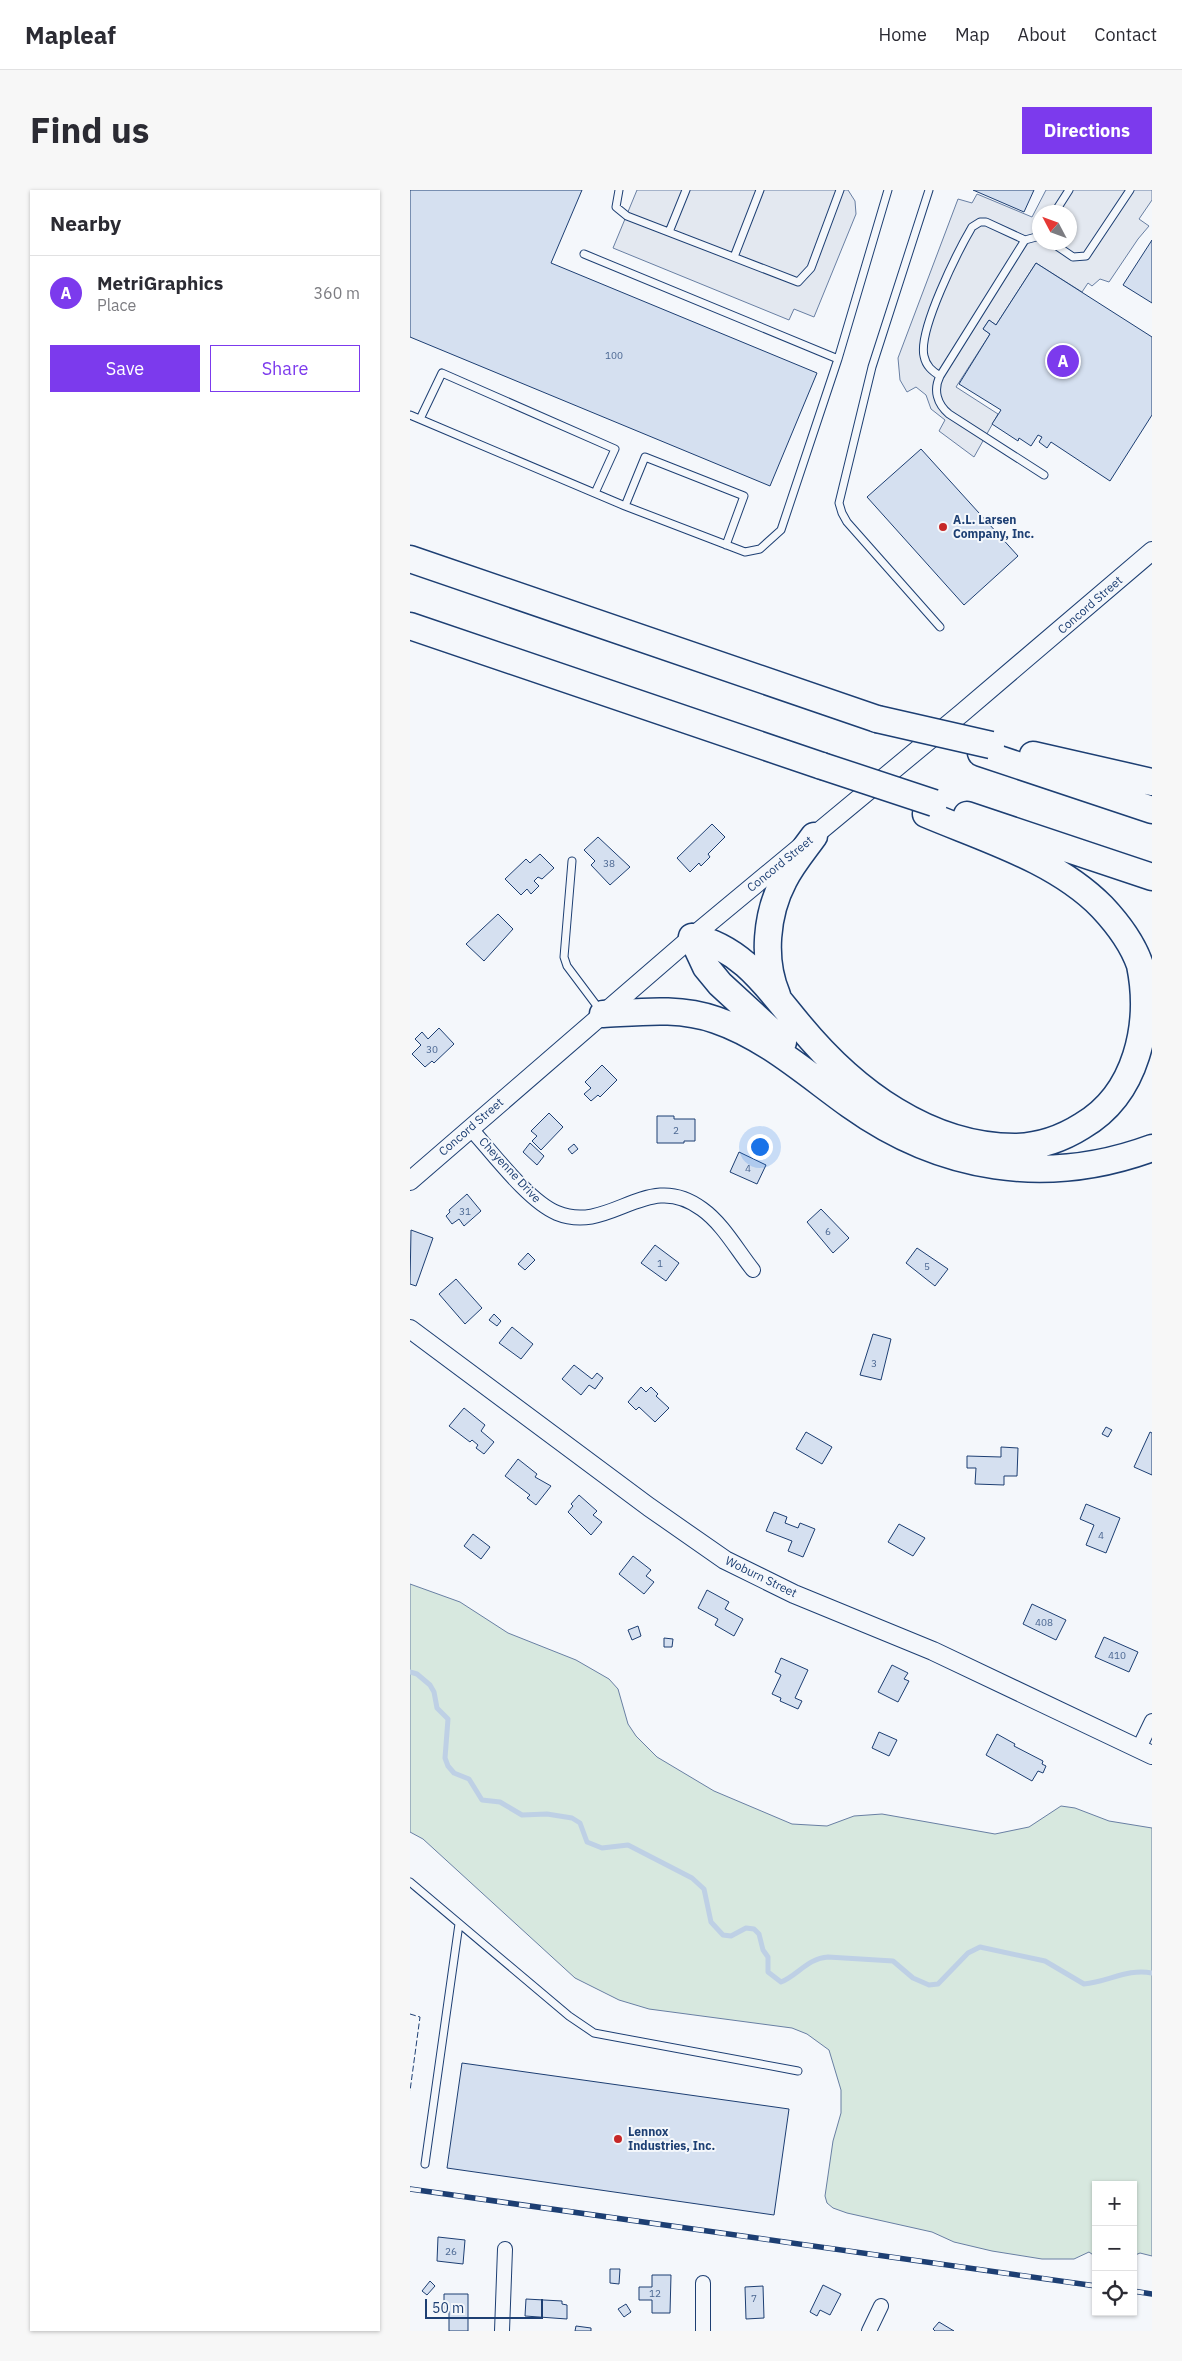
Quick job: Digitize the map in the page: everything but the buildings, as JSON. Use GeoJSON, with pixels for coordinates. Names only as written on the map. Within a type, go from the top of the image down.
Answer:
{"type":"FeatureCollection","features":[{"type":"Feature","properties":{"kind":"highway"},"geometry":{"type":"LineString","coordinates":[[410,559],[877,719],[986,749],[1152,782]]}},
{"type":"Feature","properties":{"kind":"highway"},"geometry":{"type":"LineString","coordinates":[[410,626],[822,766],[930,808],[1152,877]]}},
{"type":"Feature","properties":{"kind":"highway"},"geometry":{"type":"LineString","coordinates":[[986,749],[1152,810]]}},
{"type":"Feature","properties":{"kind":"highway"},"geometry":{"type":"LineString","coordinates":[[692,937],[711,942],[727,950],[752,970],[779,998],[824,1053],[861,1087],[901,1114],[934,1129],[965,1139],[1020,1147],[1050,1141],[1089,1122],[1118,1095],[1129,1080],[1141,1055],[1148,1019],[1147,992],[1137,956],[1124,932],[1085,892],[1029,858],[930,808]]}},
{"type":"Feature","properties":{"kind":"highway"},"geometry":{"type":"LineString","coordinates":[[779,998],[769,960],[771,915],[784,880],[814,836]]}},
{"type":"Feature","properties":{"kind":"highway"},"geometry":{"type":"LineString","coordinates":[[692,937],[706,967],[720,984],[833,1091]]}},
{"type":"Feature","properties":{"kind":"highway"},"geometry":{"type":"LineString","coordinates":[[603,1014],[667,1011],[714,1019],[754,1037],[883,1126],[923,1146],[987,1165],[1027,1169],[1070,1168],[1122,1158],[1152,1148]]}},
{"type":"Feature","properties":{"kind":"street","name":"Concord Street"},"geometry":{"type":"LineString","coordinates":[[410,1181],[692,937],[1029,657],[1152,551]]}},
{"type":"Feature","properties":{"kind":"street","name":"Cheyenne Drive"},"geometry":{"type":"LineString","coordinates":[[470,1128],[532,1195],[548,1208],[567,1216],[588,1218],[608,1214],[647,1196],[680,1198],[701,1208],[709,1215],[753,1270]]}},
{"type":"Feature","properties":{"kind":"street","name":"Woburn Street"},"geometry":{"type":"LineString","coordinates":[[410,1329],[649,1508],[725,1560],[794,1594],[933,1651],[1146,1752]]}},
{"type":"Feature","properties":{"kind":"street"},"geometry":{"type":"LineString","coordinates":[[1146,1752],[1152,1721]]}},
{"type":"Feature","properties":{"kind":"street"},"geometry":{"type":"LineString","coordinates":[[502,2331],[505,2249]]}},
{"type":"Feature","properties":{"kind":"street"},"geometry":{"type":"LineString","coordinates":[[703,2331],[704,2284]]}},
{"type":"Feature","properties":{"kind":"street"},"geometry":{"type":"LineString","coordinates":[[869,2331],[881,2306]]}},
{"type":"Feature","properties":{"kind":"lane"},"geometry":{"type":"LineString","coordinates":[[619,190],[616,207],[627,216],[798,282],[811,268],[840,190]]}},
{"type":"Feature","properties":{"kind":"lane"},"geometry":{"type":"LineString","coordinates":[[669,232],[686,190]]}},
{"type":"Feature","properties":{"kind":"lane"},"geometry":{"type":"LineString","coordinates":[[734,256],[760,190]]}},
{"type":"Feature","properties":{"kind":"lane"},"geometry":{"type":"LineString","coordinates":[[410,415],[625,506],[726,546],[745,552],[760,549],[781,530],[838,359],[888,190]]}},
{"type":"Feature","properties":{"kind":"lane"},"geometry":{"type":"LineString","coordinates":[[929,190],[872,367],[839,503],[842,514],[847,522],[940,627]]}},
{"type":"Feature","properties":{"kind":"lane"},"geometry":{"type":"LineString","coordinates":[[1059,205],[1069,190]]}},
{"type":"Feature","properties":{"kind":"lane"},"geometry":{"type":"LineString","coordinates":[[1063,250],[1073,257],[1086,256],[1130,190]]}},
{"type":"Feature","properties":{"kind":"lane"},"geometry":{"type":"LineString","coordinates":[[940,376],[926,362],[923,348],[924,340],[935,304],[972,227],[980,222],[986,222],[1025,240],[1032,238]]}},
{"type":"Feature","properties":{"kind":"lane"},"geometry":{"type":"LineString","coordinates":[[1025,240],[940,376],[936,392],[939,402],[945,411],[1044,475]]}},
{"type":"Feature","properties":{"kind":"lane"},"geometry":{"type":"LineString","coordinates":[[584,254],[838,359]]}},
{"type":"Feature","properties":{"kind":"lane"},"geometry":{"type":"LineString","coordinates":[[420,419],[442,373],[615,450],[595,493]]}},
{"type":"Feature","properties":{"kind":"lane"},"geometry":{"type":"LineString","coordinates":[[625,506],[645,457],[744,496],[726,546]]}},
{"type":"Feature","properties":{"kind":"lane"},"geometry":{"type":"LineString","coordinates":[[572,861],[564,957],[567,966],[603,1014]]}},
{"type":"Feature","properties":{"kind":"lane"},"geometry":{"type":"LineString","coordinates":[[410,1882],[569,2016],[594,2033],[798,2071]]}},
{"type":"Feature","properties":{"kind":"lane"},"geometry":{"type":"LineString","coordinates":[[425,2164],[459,1924]]}},
{"type":"Feature","properties":{"kind":"shaded area"},"geometry":{"type":"Polygon","coordinates":[[[637,190],[848,190],[855,201],[856,214],[814,317],[794,309],[789,320],[613,248],[637,190]]]}},
{"type":"Feature","properties":{"kind":"shaded area"},"geometry":{"type":"Polygon","coordinates":[[[1046,190],[1152,190],[1152,200],[1139,219],[1149,226],[1109,282],[1100,279],[1092,286],[1088,283],[1082,292],[1036,263],[996,325],[989,320],[983,329],[990,334],[956,387],[998,414],[974,457],[939,431],[945,420],[931,409],[926,395],[916,387],[907,392],[900,380],[898,358],[958,199],[972,203],[977,194],[1032,217],[1032,250],[1077,250],[1077,205],[1038,205],[1046,190]]]}},
{"type":"Feature","properties":{"kind":"shaded area"},"geometry":{"type":"Polygon","coordinates":[[[410,1584],[460,1602],[508,1633],[576,1660],[609,1679],[618,1689],[628,1724],[636,1736],[657,1757],[714,1791],[792,1824],[827,1826],[854,1816],[882,1814],[995,1834],[1029,1827],[1061,1806],[1075,1808],[1109,1821],[1152,1828],[1152,2256],[1140,2253],[1137,2254],[1137,2181],[1092,2181],[1092,2254],[1089,2252],[1074,2259],[1042,2259],[992,2251],[954,2242],[932,2232],[847,2213],[833,2208],[827,2203],[825,2196],[833,2141],[841,2113],[841,2090],[829,2050],[807,2034],[792,2028],[649,2009],[619,2000],[575,1978],[423,1839],[410,1832],[410,1584]]]}},
{"type":"Feature","properties":{"kind":"waterway"},"geometry":{"type":"LineString","coordinates":[[410,1672],[417,1674],[430,1685],[434,1692],[437,1708],[448,1719],[445,1758],[448,1766],[454,1773],[469,1779],[482,1800],[500,1802],[522,1815],[547,1814],[572,1818],[580,1823],[587,1842],[602,1848],[628,1845],[692,1878],[704,1889],[711,1922],[723,1935],[731,1936],[746,1928],[754,1929],[759,1934],[763,1950],[768,1957],[768,1972],[781,1982],[815,1960],[828,1957],[893,1961],[913,1978],[929,1985],[938,1984],[968,1953],[980,1947],[1045,1961],[1084,1984],[1135,1972],[1152,1973]]}},
{"type":"Feature","properties":{"kind":"railway"},"geometry":{"type":"LineString","coordinates":[[410,2189],[1092,2285]]}},
{"type":"Feature","properties":{"kind":"railway"},"geometry":{"type":"LineString","coordinates":[[1137,2292],[1152,2294]]}},
{"type":"Feature","properties":{"kind":"fence"},"geometry":{"type":"LineString","coordinates":[[410,2014],[420,2017],[410,2091]]}},
{"type":"Feature","properties":{"kind":"place","name":"MetriGraphics"},"geometry":{"type":"Point","coordinates":[1063,361]}},
{"type":"Feature","properties":{"kind":"place","name":"A.L. Larsen Company, Inc."},"geometry":{"type":"Point","coordinates":[943,527]}},
{"type":"Feature","properties":{"kind":"place","name":"Lennox Industries, Inc."},"geometry":{"type":"Point","coordinates":[618,2139]}}]}
